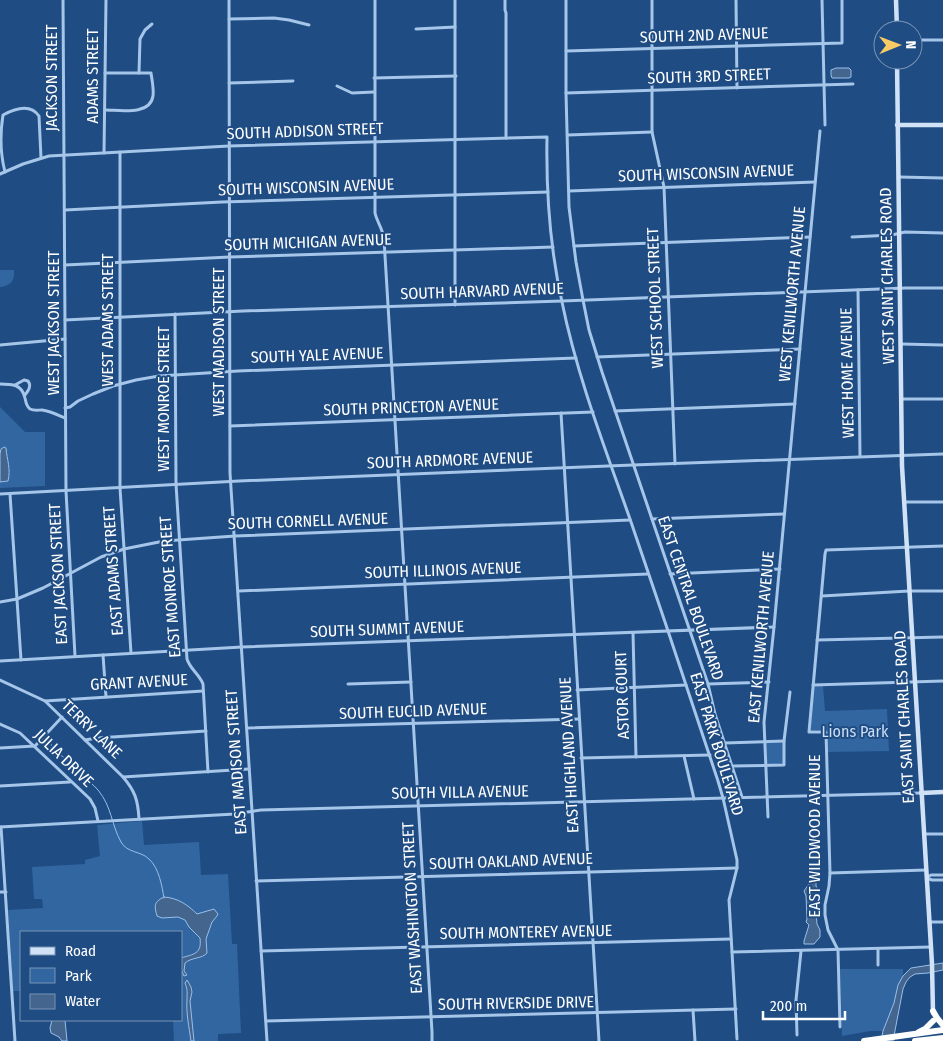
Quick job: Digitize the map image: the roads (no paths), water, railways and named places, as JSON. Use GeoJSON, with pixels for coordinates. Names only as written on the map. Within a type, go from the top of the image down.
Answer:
{"type":"FeatureCollection","features":[{"type":"Feature","properties":{"kind":"highway"},"geometry":{"type":"LineString","coordinates":[[933,1011],[943,1025]]}},
{"type":"Feature","properties":{"kind":"highway"},"geometry":{"type":"LineString","coordinates":[[915,1037],[933,1021]]}},
{"type":"Feature","properties":{"kind":"highway"},"geometry":{"type":"LineString","coordinates":[[933,1037],[943,1030]]}},
{"type":"Feature","properties":{"kind":"highway"},"geometry":{"type":"LineString","coordinates":[[864,1041],[895,1036],[943,1036]]}},
{"type":"Feature","properties":{"kind":"main road"},"geometry":{"type":"LineString","coordinates":[[896,0],[897,20]]}},
{"type":"Feature","properties":{"kind":"main road","name":"WEST SAINT CHARLES ROAD"},"geometry":{"type":"LineString","coordinates":[[897,70],[902,455]]}},
{"type":"Feature","properties":{"kind":"main road"},"geometry":{"type":"LineString","coordinates":[[897,125],[943,125]]}},
{"type":"Feature","properties":{"kind":"main road","name":"EAST SAINT CHARLES ROAD"},"geometry":{"type":"LineString","coordinates":[[902,455],[933,978],[933,1011]]}},
{"type":"Feature","properties":{"kind":"main road"},"geometry":{"type":"LineString","coordinates":[[921,793],[943,792]]}},
{"type":"Feature","properties":{"kind":"main road"},"geometry":{"type":"LineString","coordinates":[[933,1011],[933,1037]]}},
{"type":"Feature","properties":{"kind":"street","name":"JACKSON STREET"},"geometry":{"type":"LineString","coordinates":[[64,0],[65,155]]}},
{"type":"Feature","properties":{"kind":"street","name":"ADAMS STREET"},"geometry":{"type":"LineString","coordinates":[[104,153],[106,0]]}},
{"type":"Feature","properties":{"kind":"street"},"geometry":{"type":"LineString","coordinates":[[229,0],[229,83],[293,81]]}},
{"type":"Feature","properties":{"kind":"street","name":"EAST WASHINGTON STREET"},"geometry":{"type":"LineString","coordinates":[[375,0],[376,216],[382,231],[392,365],[432,1041]]}},
{"type":"Feature","properties":{"kind":"street"},"geometry":{"type":"LineString","coordinates":[[455,0],[456,305]]}},
{"type":"Feature","properties":{"kind":"street"},"geometry":{"type":"LineString","coordinates":[[505,0],[506,138]]}},
{"type":"Feature","properties":{"kind":"street","name":"EAST CENTRAL BOULEVARD"},"geometry":{"type":"LineString","coordinates":[[566,0],[568,191],[573,246],[583,300],[597,357],[708,684],[715,714],[742,797]]}},
{"type":"Feature","properties":{"kind":"street","name":"WEST SCHOOL STREET"},"geometry":{"type":"LineString","coordinates":[[652,0],[652,132],[664,187],[674,464]]}},
{"type":"Feature","properties":{"kind":"street"},"geometry":{"type":"LineString","coordinates":[[736,0],[737,88]]}},
{"type":"Feature","properties":{"kind":"street"},"geometry":{"type":"LineString","coordinates":[[822,0],[825,125]]}},
{"type":"Feature","properties":{"kind":"street"},"geometry":{"type":"LineString","coordinates":[[842,0],[847,0]]}},
{"type":"Feature","properties":{"kind":"street","name":"SOUTH 2ND AVENUE"},"geometry":{"type":"LineString","coordinates":[[566,51],[842,43],[842,0]]}},
{"type":"Feature","properties":{"kind":"street"},"geometry":{"type":"LineString","coordinates":[[229,19],[274,18],[309,25]]}},
{"type":"Feature","properties":{"kind":"street"},"geometry":{"type":"LineString","coordinates":[[139,73],[140,39],[145,30],[152,24]]}},
{"type":"Feature","properties":{"kind":"street"},"geometry":{"type":"LineString","coordinates":[[416,29],[455,27]]}},
{"type":"Feature","properties":{"kind":"street"},"geometry":{"type":"LineString","coordinates":[[923,40],[943,40]]}},
{"type":"Feature","properties":{"kind":"street"},"geometry":{"type":"LineString","coordinates":[[105,73],[151,73],[153,98],[148,107],[140,110],[105,110]]}},
{"type":"Feature","properties":{"kind":"street"},"geometry":{"type":"LineString","coordinates":[[374,78],[456,76]]}},
{"type":"Feature","properties":{"kind":"street","name":"WEST MADISON STREET"},"geometry":{"type":"LineString","coordinates":[[229,83],[231,481]]}},
{"type":"Feature","properties":{"kind":"street","name":"SOUTH 3RD STREET"},"geometry":{"type":"LineString","coordinates":[[566,93],[854,84]]}},
{"type":"Feature","properties":{"kind":"street"},"geometry":{"type":"LineString","coordinates":[[337,86],[352,93],[374,92]]}},
{"type":"Feature","properties":{"kind":"street"},"geometry":{"type":"LineString","coordinates":[[5,172],[1,156],[1,125],[3,115],[14,110],[28,108],[36,112],[38,116],[41,158]]}},
{"type":"Feature","properties":{"kind":"street","name":"WEST KENILWORTH AVENUE"},"geometry":{"type":"LineString","coordinates":[[790,459],[820,131]]}},
{"type":"Feature","properties":{"kind":"street"},"geometry":{"type":"LineString","coordinates":[[568,134],[652,132]]}},
{"type":"Feature","properties":{"kind":"street","name":"SOUTH ADDISON STREET"},"geometry":{"type":"LineString","coordinates":[[0,174],[49,156],[229,146],[547,136]]}},
{"type":"Feature","properties":{"kind":"street","name":"EAST PARK BOULEVARD"},"geometry":{"type":"LineString","coordinates":[[547,136],[548,192],[552,247],[562,301],[576,358],[610,466],[710,755],[723,798],[737,860],[737,868],[729,900],[737,1039]]}},
{"type":"Feature","properties":{"kind":"street","name":"WEST ADAMS STREET"},"geometry":{"type":"LineString","coordinates":[[120,152],[120,488]]}},
{"type":"Feature","properties":{"kind":"street","name":"WEST JACKSON STREET"},"geometry":{"type":"LineString","coordinates":[[65,155],[66,491]]}},
{"type":"Feature","properties":{"kind":"street"},"geometry":{"type":"LineString","coordinates":[[898,177],[943,178]]}},
{"type":"Feature","properties":{"kind":"street","name":"SOUTH WISCONSIN AVENUE"},"geometry":{"type":"LineString","coordinates":[[568,191],[815,182]]}},
{"type":"Feature","properties":{"kind":"street","name":"SOUTH WISCONSIN AVENUE"},"geometry":{"type":"LineString","coordinates":[[65,210],[230,202],[548,192]]}},
{"type":"Feature","properties":{"kind":"street"},"geometry":{"type":"LineString","coordinates":[[852,237],[905,232],[943,232]]}},
{"type":"Feature","properties":{"kind":"street"},"geometry":{"type":"LineString","coordinates":[[573,246],[810,237]]}},
{"type":"Feature","properties":{"kind":"street","name":"SOUTH MICHIGAN AVENUE"},"geometry":{"type":"LineString","coordinates":[[65,265],[230,257],[552,247]]}},
{"type":"Feature","properties":{"kind":"street","name":"SOUTH HARVARD AVENUE"},"geometry":{"type":"LineString","coordinates":[[65,320],[175,314],[943,288]]}},
{"type":"Feature","properties":{"kind":"street","name":"WEST HOME AVENUE"},"geometry":{"type":"LineString","coordinates":[[858,290],[860,456]]}},
{"type":"Feature","properties":{"kind":"street","name":"WEST MONROE STREET"},"geometry":{"type":"LineString","coordinates":[[175,314],[176,484]]}},
{"type":"Feature","properties":{"kind":"street"},"geometry":{"type":"LineString","coordinates":[[0,345],[65,339]]}},
{"type":"Feature","properties":{"kind":"street"},"geometry":{"type":"LineString","coordinates":[[900,344],[943,344]]}},
{"type":"Feature","properties":{"kind":"street"},"geometry":{"type":"LineString","coordinates":[[597,357],[800,349]]}},
{"type":"Feature","properties":{"kind":"street","name":"SOUTH YALE AVENUE"},"geometry":{"type":"LineString","coordinates":[[65,408],[93,394],[120,384],[150,377],[230,371],[576,358]]}},
{"type":"Feature","properties":{"kind":"street"},"geometry":{"type":"LineString","coordinates":[[0,384],[15,385],[28,380],[30,385],[24,396]]}},
{"type":"Feature","properties":{"kind":"street"},"geometry":{"type":"LineString","coordinates":[[15,385],[23,392],[25,402],[30,409],[46,411],[65,418]]}},
{"type":"Feature","properties":{"kind":"street"},"geometry":{"type":"LineString","coordinates":[[901,399],[943,399]]}},
{"type":"Feature","properties":{"kind":"street"},"geometry":{"type":"LineString","coordinates":[[615,411],[795,404]]}},
{"type":"Feature","properties":{"kind":"street","name":"SOUTH PRINCETON AVENUE"},"geometry":{"type":"LineString","coordinates":[[230,426],[592,412]]}},
{"type":"Feature","properties":{"kind":"street","name":"EAST HIGHLAND AVENUE"},"geometry":{"type":"LineString","coordinates":[[562,413],[599,1041]]}},
{"type":"Feature","properties":{"kind":"street","name":"SOUTH ARDMORE AVENUE"},"geometry":{"type":"LineString","coordinates":[[0,494],[231,481],[943,454]]}},
{"type":"Feature","properties":{"kind":"street","name":"EAST KENILWORTH AVENUE"},"geometry":{"type":"LineString","coordinates":[[768,817],[764,722],[790,459]]}},
{"type":"Feature","properties":{"kind":"street","name":"EAST MADISON STREET"},"geometry":{"type":"LineString","coordinates":[[231,481],[267,1041]]}},
{"type":"Feature","properties":{"kind":"street","name":"EAST MONROE STREET"},"geometry":{"type":"LineString","coordinates":[[176,484],[186,650],[188,663],[200,678],[202,684],[208,772]]}},
{"type":"Feature","properties":{"kind":"street","name":"EAST ADAMS STREET"},"geometry":{"type":"LineString","coordinates":[[120,488],[131,653]]}},
{"type":"Feature","properties":{"kind":"street","name":"EAST JACKSON STREET"},"geometry":{"type":"LineString","coordinates":[[66,491],[76,656]]}},
{"type":"Feature","properties":{"kind":"street"},"geometry":{"type":"LineString","coordinates":[[10,494],[21,660]]}},
{"type":"Feature","properties":{"kind":"street"},"geometry":{"type":"LineString","coordinates":[[904,502],[943,502]]}},
{"type":"Feature","properties":{"kind":"street"},"geometry":{"type":"LineString","coordinates":[[652,520],[784,514]]}},
{"type":"Feature","properties":{"kind":"street","name":"SOUTH CORNELL AVENUE"},"geometry":{"type":"LineString","coordinates":[[0,602],[17,599],[43,588],[96,560],[124,549],[156,542],[235,536],[630,520]]}},
{"type":"Feature","properties":{"kind":"street"},"geometry":{"type":"LineString","coordinates":[[907,547],[943,546]]}},
{"type":"Feature","properties":{"kind":"street","name":"EAST WILDWOOD AVENUE"},"geometry":{"type":"LineString","coordinates":[[840,1027],[838,950],[828,930],[825,914],[830,873],[826,732],[809,732],[826,550],[907,547]]}},
{"type":"Feature","properties":{"kind":"street"},"geometry":{"type":"LineString","coordinates":[[670,574],[780,569]]}},
{"type":"Feature","properties":{"kind":"street","name":"SOUTH ILLINOIS AVENUE"},"geometry":{"type":"LineString","coordinates":[[238,591],[648,574]]}},
{"type":"Feature","properties":{"kind":"street"},"geometry":{"type":"LineString","coordinates":[[822,596],[943,591]]}},
{"type":"Feature","properties":{"kind":"street","name":"SOUTH SUMMIT AVENUE"},"geometry":{"type":"LineString","coordinates":[[0,661],[242,647],[774,627]]}},
{"type":"Feature","properties":{"kind":"street","name":"ASTOR COURT"},"geometry":{"type":"LineString","coordinates":[[633,633],[636,757]]}},
{"type":"Feature","properties":{"kind":"street"},"geometry":{"type":"LineString","coordinates":[[817,640],[943,637]]}},
{"type":"Feature","properties":{"kind":"street"},"geometry":{"type":"LineString","coordinates":[[103,655],[106,696]]}},
{"type":"Feature","properties":{"kind":"street","name":"TERRY LANE"},"geometry":{"type":"LineString","coordinates":[[0,680],[46,701],[123,776],[136,797],[139,819]]}},
{"type":"Feature","properties":{"kind":"street"},"geometry":{"type":"LineString","coordinates":[[813,685],[943,681]]}},
{"type":"Feature","properties":{"kind":"street"},"geometry":{"type":"LineString","coordinates":[[348,684],[411,682]]}},
{"type":"Feature","properties":{"kind":"street"},"geometry":{"type":"LineString","coordinates":[[708,684],[769,682]]}},
{"type":"Feature","properties":{"kind":"street"},"geometry":{"type":"LineString","coordinates":[[577,690],[686,685]]}},
{"type":"Feature","properties":{"kind":"street","name":"GRANT AVENUE"},"geometry":{"type":"LineString","coordinates":[[46,701],[203,691]]}},
{"type":"Feature","properties":{"kind":"street"},"geometry":{"type":"LineString","coordinates":[[733,766],[784,765],[784,741],[790,692]]}},
{"type":"Feature","properties":{"kind":"street"},"geometry":{"type":"LineString","coordinates":[[0,748],[35,746],[62,718]]}},
{"type":"Feature","properties":{"kind":"street","name":"SOUTH EUCLID AVENUE"},"geometry":{"type":"LineString","coordinates":[[247,728],[579,719]]}},
{"type":"Feature","properties":{"kind":"street","name":"JULIA DRIVE"},"geometry":{"type":"LineString","coordinates":[[0,724],[20,733],[90,799],[95,808],[98,821]]}},
{"type":"Feature","properties":{"kind":"street"},"geometry":{"type":"LineString","coordinates":[[85,740],[206,731]]}},
{"type":"Feature","properties":{"kind":"street"},"geometry":{"type":"LineString","coordinates":[[725,743],[784,741]]}},
{"type":"Feature","properties":{"kind":"street"},"geometry":{"type":"LineString","coordinates":[[581,758],[710,755]]}},
{"type":"Feature","properties":{"kind":"street"},"geometry":{"type":"LineString","coordinates":[[684,756],[694,799]]}},
{"type":"Feature","properties":{"kind":"street"},"geometry":{"type":"LineString","coordinates":[[123,776],[250,769]]}},
{"type":"Feature","properties":{"kind":"street"},"geometry":{"type":"LineString","coordinates":[[0,786],[71,782]]}},
{"type":"Feature","properties":{"kind":"street","name":"SOUTH VILLA AVENUE"},"geometry":{"type":"LineString","coordinates":[[0,827],[235,814],[261,810],[921,793]]}},
{"type":"Feature","properties":{"kind":"street"},"geometry":{"type":"LineString","coordinates":[[0,827],[15,1041]]}},
{"type":"Feature","properties":{"kind":"street"},"geometry":{"type":"LineString","coordinates":[[924,834],[943,834]]}},
{"type":"Feature","properties":{"kind":"street","name":"SOUTH OAKLAND AVENUE"},"geometry":{"type":"LineString","coordinates":[[256,881],[737,868]]}},
{"type":"Feature","properties":{"kind":"street"},"geometry":{"type":"LineString","coordinates":[[830,873],[926,870]]}},
{"type":"Feature","properties":{"kind":"street"},"geometry":{"type":"LineString","coordinates":[[926,878],[931,875],[943,875]]}},
{"type":"Feature","properties":{"kind":"street"},"geometry":{"type":"LineString","coordinates":[[926,878],[943,880]]}},
{"type":"Feature","properties":{"kind":"street"},"geometry":{"type":"LineString","coordinates":[[0,892],[6,892]]}},
{"type":"Feature","properties":{"kind":"street"},"geometry":{"type":"LineString","coordinates":[[929,922],[943,922]]}},
{"type":"Feature","properties":{"kind":"street","name":"SOUTH MONTEREY AVENUE"},"geometry":{"type":"LineString","coordinates":[[261,951],[731,939]]}},
{"type":"Feature","properties":{"kind":"street"},"geometry":{"type":"LineString","coordinates":[[732,952],[931,947]]}},
{"type":"Feature","properties":{"kind":"street"},"geometry":{"type":"LineString","coordinates":[[878,949],[878,965]]}},
{"type":"Feature","properties":{"kind":"street"},"geometry":{"type":"LineString","coordinates":[[797,1035],[796,1000],[800,950]]}},
{"type":"Feature","properties":{"kind":"street","name":"SOUTH RIVERSIDE DRIVE"},"geometry":{"type":"LineString","coordinates":[[266,1021],[736,1009]]}},
{"type":"Feature","properties":{"kind":"street"},"geometry":{"type":"LineString","coordinates":[[694,1010],[695,1041]]}},
{"type":"Feature","properties":{"kind":"water"},"geometry":{"type":"Polygon","coordinates":[[[849,68],[851,70],[851,77],[832,78],[831,70],[849,68]]]}},
{"type":"Feature","properties":{"kind":"water"},"geometry":{"type":"Polygon","coordinates":[[[6,448],[9,477],[8,481],[0,482],[0,454],[1,449],[6,448]]]}},
{"type":"Feature","properties":{"kind":"water"},"geometry":{"type":"Polygon","coordinates":[[[811,877],[816,878],[816,886],[819,892],[816,912],[820,937],[814,944],[804,944],[809,925],[806,922],[806,896],[804,891],[811,881],[811,877]]]}},
{"type":"Feature","properties":{"kind":"water"},"geometry":{"type":"Polygon","coordinates":[[[164,897],[174,899],[182,902],[197,914],[214,909],[218,914],[212,922],[206,939],[207,953],[185,963],[184,971],[187,975],[184,976],[182,971],[182,958],[198,950],[200,938],[185,920],[178,917],[162,918],[157,916],[155,909],[158,901],[164,897]]]}},
{"type":"Feature","properties":{"kind":"water"},"geometry":{"type":"Polygon","coordinates":[[[943,963],[943,970],[915,974],[906,982],[893,1041],[881,1041],[898,985],[903,976],[911,968],[943,963]]]}},
{"type":"Feature","properties":{"kind":"water"},"geometry":{"type":"Polygon","coordinates":[[[187,980],[192,992],[190,1001],[194,1041],[191,1041],[188,1020],[185,983],[187,980]]]}},
{"type":"Feature","properties":{"kind":"water"},"geometry":{"type":"Polygon","coordinates":[[[52,1021],[65,1021],[67,1041],[62,1041],[51,1033],[52,1021]]]}},
{"type":"Feature","properties":{"kind":"waterway"},"geometry":{"type":"LineString","coordinates":[[48,738],[54,749],[72,764],[103,796],[124,846],[146,856],[155,867],[160,877],[164,898]]}},
{"type":"Feature","properties":{"kind":"park label","name":"Lions Park"},"geometry":{"type":"Point","coordinates":[855,731]}}]}
